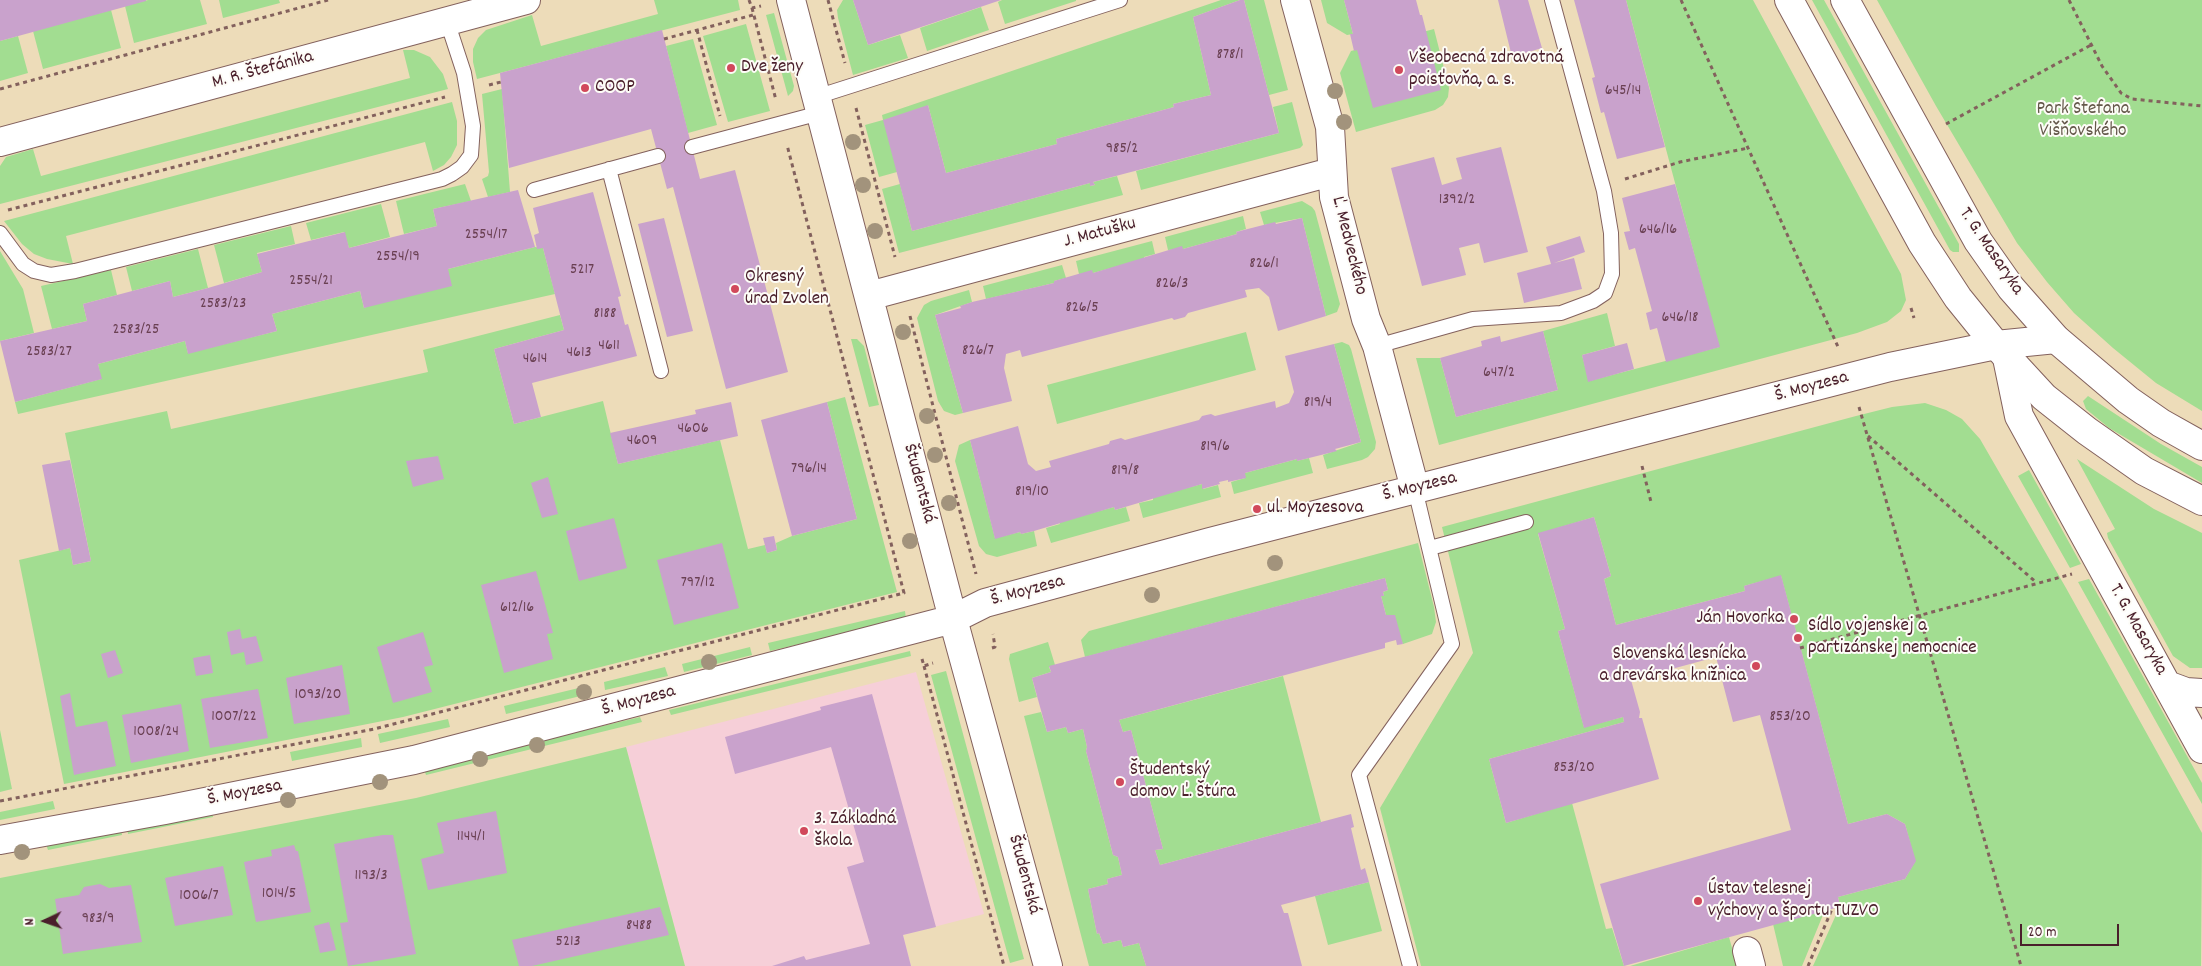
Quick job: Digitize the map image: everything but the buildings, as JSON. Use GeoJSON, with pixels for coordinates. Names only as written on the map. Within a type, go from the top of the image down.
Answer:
{"type":"FeatureCollection","features":[{"type":"Feature","properties":{"kind":"street","name":"M. R. Štefánika"},"geometry":{"type":"LineString","coordinates":[[0,142],[526,0]]}},
{"type":"Feature","properties":{"kind":"street","name":"Študentská"},"geometry":{"type":"LineString","coordinates":[[791,0],[953,619],[1048,966]]}},
{"type":"Feature","properties":{"kind":"street","name":"Ľ. Medveckého"},"geometry":{"type":"LineString","coordinates":[[1294,0],[1330,126],[1331,172],[1334,197],[1366,319],[1377,346],[1415,489]]}},
{"type":"Feature","properties":{"kind":"street","name":"T. G. Masaryka"},"geometry":{"type":"LineString","coordinates":[[1789,0],[1922,243],[1958,298],[2001,351],[2044,396],[2110,449],[2144,472],[2202,502]]}},
{"type":"Feature","properties":{"kind":"street","name":"T. G. Masaryka"},"geometry":{"type":"LineString","coordinates":[[1845,0],[1978,241],[2011,288],[2056,339],[2128,400],[2161,423],[2202,446]]}},
{"type":"Feature","properties":{"kind":"street","name":"J. Matušku"},"geometry":{"type":"LineString","coordinates":[[869,296],[1331,172]]}},
{"type":"Feature","properties":{"kind":"street","name":"Š. Moyzesa"},"geometry":{"type":"LineString","coordinates":[[0,840],[165,810],[414,760],[953,619],[985,603],[1415,489],[1890,367],[2001,351],[2056,339]]}},
{"type":"Feature","properties":{"kind":"street","name":"T. G. Masaryka"},"geometry":{"type":"LineString","coordinates":[[2001,351],[2018,416],[2202,749]]}},
{"type":"Feature","properties":{"kind":"street","name":"T. G. Masaryka"},"geometry":{"type":"LineString","coordinates":[[2167,685],[2186,692],[2202,693]]}},
{"type":"Feature","properties":{"kind":"lane"},"geometry":{"type":"LineString","coordinates":[[692,147],[781,124],[851,87],[1120,0]]}},
{"type":"Feature","properties":{"kind":"lane"},"geometry":{"type":"LineString","coordinates":[[1377,346],[1472,319],[1561,313],[1593,302],[1605,293],[1612,274],[1611,233],[1602,185],[1552,0]]}},
{"type":"Feature","properties":{"kind":"lane"},"geometry":{"type":"LineString","coordinates":[[0,233],[23,264],[34,271],[51,275],[85,269],[442,179],[462,167],[471,155],[473,126],[468,90],[456,44],[447,21]]}},
{"type":"Feature","properties":{"kind":"lane"},"geometry":{"type":"LineString","coordinates":[[534,190],[658,156]]}},
{"type":"Feature","properties":{"kind":"lane"},"geometry":{"type":"LineString","coordinates":[[609,169],[661,371]]}},
{"type":"Feature","properties":{"kind":"lane"},"geometry":{"type":"LineString","coordinates":[[1410,966],[1359,775],[1452,644],[1415,489]]}},
{"type":"Feature","properties":{"kind":"lane"},"geometry":{"type":"LineString","coordinates":[[1430,548],[1526,522]]}},
{"type":"Feature","properties":{"kind":"path"},"geometry":{"type":"LineString","coordinates":[[0,89],[328,0]]}},
{"type":"Feature","properties":{"kind":"path"},"geometry":{"type":"LineString","coordinates":[[828,0],[897,266]]}},
{"type":"Feature","properties":{"kind":"path"},"geometry":{"type":"LineString","coordinates":[[1681,0],[1841,354]]}},
{"type":"Feature","properties":{"kind":"path"},"geometry":{"type":"LineString","coordinates":[[2069,0],[2091,45],[2121,93],[2132,99],[2202,106]]}},
{"type":"Feature","properties":{"kind":"path"},"geometry":{"type":"LineString","coordinates":[[0,801],[374,729],[904,594],[752,8]]}},
{"type":"Feature","properties":{"kind":"path"},"geometry":{"type":"LineString","coordinates":[[664,39],[753,15]]}},
{"type":"Feature","properties":{"kind":"path"},"geometry":{"type":"LineString","coordinates":[[697,30],[726,138]]}},
{"type":"Feature","properties":{"kind":"path"},"geometry":{"type":"LineString","coordinates":[[1942,126],[2091,45]]}},
{"type":"Feature","properties":{"kind":"path"},"geometry":{"type":"LineString","coordinates":[[0,212],[501,82]]}},
{"type":"Feature","properties":{"kind":"path"},"geometry":{"type":"LineString","coordinates":[[1602,185],[1680,162],[1748,148]]}},
{"type":"Feature","properties":{"kind":"path"},"geometry":{"type":"LineString","coordinates":[[908,308],[978,579]]}},
{"type":"Feature","properties":{"kind":"path"},"geometry":{"type":"LineString","coordinates":[[1911,308],[1914,318]]}},
{"type":"Feature","properties":{"kind":"path"},"geometry":{"type":"LineString","coordinates":[[1858,407],[2021,966]]}},
{"type":"Feature","properties":{"kind":"path"},"geometry":{"type":"LineString","coordinates":[[1867,436],[2037,584]]}},
{"type":"Feature","properties":{"kind":"path"},"geometry":{"type":"LineString","coordinates":[[1642,466],[1651,502]]}},
{"type":"Feature","properties":{"kind":"path"},"geometry":{"type":"LineString","coordinates":[[1800,648],[2066,576]]}},
{"type":"Feature","properties":{"kind":"path"},"geometry":{"type":"LineString","coordinates":[[920,654],[1004,966]]}},
{"type":"Feature","properties":{"kind":"path"},"geometry":{"type":"LineString","coordinates":[[924,666],[936,662]]}},
{"type":"Feature","properties":{"kind":"path"},"geometry":{"type":"LineString","coordinates":[[1808,966],[1832,909]]}},
{"type":"Feature","properties":{"kind":"shaded area","name":"3. Základná škola"},"geometry":{"type":"Polygon","coordinates":[[[916,672],[984,914],[903,935],[911,966],[685,966],[626,747],[916,672]]]}},
{"type":"Feature","properties":{"kind":"green space"},"geometry":{"type":"Polygon","coordinates":[[[148,0],[200,0],[207,24],[134,43],[125,6],[148,0]]]}},
{"type":"Feature","properties":{"kind":"green space"},"geometry":{"type":"Polygon","coordinates":[[[219,0],[279,0],[280,3],[223,18],[219,0]]]}},
{"type":"Feature","properties":{"kind":"green space"},"geometry":{"type":"Polygon","coordinates":[[[654,0],[738,0],[740,10],[477,79],[473,62],[473,49],[478,38],[486,30],[532,15],[541,46],[658,14],[654,0]]]}},
{"type":"Feature","properties":{"kind":"green space"},"geometry":{"type":"Polygon","coordinates":[[[843,0],[853,0],[868,45],[900,35],[908,58],[853,75],[838,18],[837,10],[843,0]]]}},
{"type":"Feature","properties":{"kind":"green space"},"geometry":{"type":"Polygon","coordinates":[[[1002,0],[1076,1],[1005,24],[998,2],[1002,0]]]}},
{"type":"Feature","properties":{"kind":"green space"},"geometry":{"type":"Polygon","coordinates":[[[1221,0],[1240,0],[1193,17],[1211,95],[1173,104],[1174,107],[1056,139],[1057,144],[946,173],[928,105],[897,172],[879,177],[865,125],[883,120],[882,115],[1221,0]]]}},
{"type":"Feature","properties":{"kind":"green space"},"geometry":{"type":"Polygon","coordinates":[[[1244,0],[1264,0],[1288,90],[1269,95],[1244,0]]]}},
{"type":"Feature","properties":{"kind":"green space"},"geometry":{"type":"Polygon","coordinates":[[[1321,0],[1344,0],[1353,34],[1347,35],[1327,23],[1321,0]]]}},
{"type":"Feature","properties":{"kind":"green space"},"geometry":{"type":"Polygon","coordinates":[[[1626,0],[1753,0],[1901,274],[1906,300],[1901,311],[1887,322],[1857,333],[1439,445],[1416,358],[1440,358],[1456,417],[1558,390],[1543,331],[1607,313],[1615,346],[1582,355],[1589,381],[1719,347],[1626,0]]]}},
{"type":"Feature","properties":{"kind":"green space"},"geometry":{"type":"Polygon","coordinates":[[[1812,0],[1824,0],[1959,244],[1959,252],[1950,250],[1812,0]]]}},
{"type":"Feature","properties":{"kind":"green space","name":"Park Štefana Višňovského"},"geometry":{"type":"Polygon","coordinates":[[[1877,0],[2202,0],[2202,411],[2156,383],[2113,348],[2074,313],[2047,282],[2017,243],[1936,106],[1877,0]]]}},
{"type":"Feature","properties":{"kind":"green space"},"geometry":{"type":"Polygon","coordinates":[[[981,7],[989,30],[927,51],[920,28],[981,7]]]}},
{"type":"Feature","properties":{"kind":"green space"},"geometry":{"type":"Polygon","coordinates":[[[111,10],[121,48],[43,69],[33,31],[111,10]]]}},
{"type":"Feature","properties":{"kind":"green space"},"geometry":{"type":"Polygon","coordinates":[[[774,13],[794,86],[793,91],[788,96],[766,15],[774,13]]]}},
{"type":"Feature","properties":{"kind":"green space"},"geometry":{"type":"Polygon","coordinates":[[[746,24],[770,111],[728,122],[703,36],[746,24]]]}},
{"type":"Feature","properties":{"kind":"green space"},"geometry":{"type":"Polygon","coordinates":[[[1434,29],[1449,88],[1448,97],[1443,105],[1435,110],[1356,132],[1340,73],[1351,51],[1434,29]]]}},
{"type":"Feature","properties":{"kind":"green space"},"geometry":{"type":"Polygon","coordinates":[[[18,36],[28,73],[0,81],[0,41],[18,36]]]}},
{"type":"Feature","properties":{"kind":"green space"},"geometry":{"type":"Polygon","coordinates":[[[693,39],[717,125],[688,133],[666,46],[693,39]]]}},
{"type":"Feature","properties":{"kind":"green space"},"geometry":{"type":"Polygon","coordinates":[[[403,50],[414,50],[430,57],[443,74],[448,89],[0,204],[0,166],[6,157],[33,149],[41,176],[410,78],[403,50]]]}},
{"type":"Feature","properties":{"kind":"green space"},"geometry":{"type":"Polygon","coordinates":[[[502,89],[510,192],[488,197],[482,179],[488,176],[489,172],[482,94],[502,89]]]}},
{"type":"Feature","properties":{"kind":"green space"},"geometry":{"type":"Polygon","coordinates":[[[452,102],[457,121],[457,145],[451,157],[444,165],[433,171],[425,142],[66,236],[73,264],[47,259],[34,254],[22,244],[4,221],[452,102]]]}},
{"type":"Feature","properties":{"kind":"green space"},"geometry":{"type":"Polygon","coordinates":[[[1292,102],[1303,145],[1300,148],[1141,190],[1136,171],[1279,133],[1273,107],[1292,102]]]}},
{"type":"Feature","properties":{"kind":"green space"},"geometry":{"type":"Polygon","coordinates":[[[1117,176],[1123,195],[899,253],[882,189],[900,184],[912,231],[1090,183],[1090,186],[1095,185],[1093,182],[1117,176]]]}},
{"type":"Feature","properties":{"kind":"green space"},"geometry":{"type":"Polygon","coordinates":[[[465,184],[471,201],[433,209],[437,226],[404,234],[396,201],[465,184]]]}},
{"type":"Feature","properties":{"kind":"green space"},"geometry":{"type":"Polygon","coordinates":[[[1302,201],[1315,211],[1340,304],[1337,312],[1326,316],[1302,218],[1264,225],[1260,212],[1302,201]]]}},
{"type":"Feature","properties":{"kind":"green space"},"geometry":{"type":"Polygon","coordinates":[[[381,204],[390,237],[349,248],[344,232],[311,240],[306,223],[381,204]]]}},
{"type":"Feature","properties":{"kind":"green space"},"geometry":{"type":"Polygon","coordinates":[[[1243,216],[1246,229],[1236,232],[1237,234],[1183,249],[1168,250],[1165,237],[1243,216]]]}},
{"type":"Feature","properties":{"kind":"green space"},"geometry":{"type":"Polygon","coordinates":[[[291,226],[295,244],[257,253],[262,272],[224,283],[214,245],[291,226]]]}},
{"type":"Feature","properties":{"kind":"green space"},"geometry":{"type":"Polygon","coordinates":[[[1152,241],[1155,254],[1144,257],[1144,259],[1093,273],[1079,274],[1076,261],[1152,241]]]}},
{"type":"Feature","properties":{"kind":"green space"},"geometry":{"type":"Polygon","coordinates":[[[535,247],[543,248],[555,294],[18,414],[15,402],[101,379],[98,364],[185,341],[188,353],[277,331],[272,314],[360,291],[364,308],[448,269],[535,247]]]}},
{"type":"Feature","properties":{"kind":"green space"},"geometry":{"type":"Polygon","coordinates":[[[198,249],[208,288],[173,297],[170,281],[132,291],[126,267],[198,249]]]}},
{"type":"Feature","properties":{"kind":"green space"},"geometry":{"type":"Polygon","coordinates":[[[0,251],[23,289],[34,333],[0,341],[0,251]]]}},
{"type":"Feature","properties":{"kind":"green space"},"geometry":{"type":"Polygon","coordinates":[[[1062,265],[1066,278],[1054,281],[1054,283],[986,299],[983,286],[1062,265]]]}},
{"type":"Feature","properties":{"kind":"green space"},"geometry":{"type":"Polygon","coordinates":[[[111,270],[117,295],[83,304],[87,321],[52,329],[41,286],[111,270]]]}},
{"type":"Feature","properties":{"kind":"green space"},"geometry":{"type":"Polygon","coordinates":[[[969,290],[972,302],[935,315],[963,413],[955,415],[944,411],[938,401],[917,318],[924,305],[931,301],[969,290]]]}},
{"type":"Feature","properties":{"kind":"green space"},"geometry":{"type":"Polygon","coordinates":[[[560,315],[564,330],[494,349],[514,424],[603,401],[618,464],[720,440],[748,549],[765,545],[767,553],[777,550],[776,543],[792,536],[857,519],[827,402],[845,397],[897,592],[403,717],[64,784],[19,560],[70,548],[73,565],[91,561],[65,433],[167,411],[171,429],[428,372],[423,350],[560,315]]]}},
{"type":"Feature","properties":{"kind":"green space"},"geometry":{"type":"Polygon","coordinates":[[[1246,332],[1256,370],[1057,424],[1047,385],[1246,332]]]}},
{"type":"Feature","properties":{"kind":"green space"},"geometry":{"type":"Polygon","coordinates":[[[851,339],[857,339],[864,346],[879,405],[869,407],[851,339]]]}},
{"type":"Feature","properties":{"kind":"green space"},"geometry":{"type":"Polygon","coordinates":[[[1342,342],[1349,345],[1351,349],[1376,442],[1375,449],[1368,457],[1327,469],[1323,455],[1361,442],[1334,344],[1342,342]]]}},
{"type":"Feature","properties":{"kind":"green space"},"geometry":{"type":"Polygon","coordinates":[[[2088,396],[2161,444],[2202,467],[2202,483],[2109,428],[2086,409],[2083,401],[2088,396]]]}},
{"type":"Feature","properties":{"kind":"green space"},"geometry":{"type":"Polygon","coordinates":[[[1925,403],[1946,410],[1962,419],[1980,439],[2066,588],[2202,833],[2201,966],[1813,966],[1840,906],[1838,897],[1905,879],[1915,861],[1905,824],[1887,814],[1848,824],[1781,576],[1744,586],[1745,591],[1616,625],[1604,579],[1611,576],[1594,517],[1538,534],[1565,629],[1558,631],[1584,727],[1623,717],[1624,722],[1489,759],[1506,823],[1572,803],[1606,929],[1612,928],[1624,966],[1421,966],[1380,808],[1473,653],[1442,527],[1856,416],[1892,407],[1925,403]]]}},
{"type":"Feature","properties":{"kind":"green space"},"geometry":{"type":"Polygon","coordinates":[[[970,440],[995,538],[1034,531],[1037,546],[997,557],[986,554],[979,546],[955,461],[959,445],[970,440]]]}},
{"type":"Feature","properties":{"kind":"green space"},"geometry":{"type":"Polygon","coordinates":[[[1309,458],[1313,473],[1234,494],[1231,482],[1245,478],[1245,473],[1297,459],[1297,461],[1309,458]]]}},
{"type":"Feature","properties":{"kind":"green space"},"geometry":{"type":"Polygon","coordinates":[[[2077,459],[2154,509],[2202,533],[2202,668],[2190,668],[2173,656],[2108,538],[2107,533],[2115,529],[2077,459]]]}},
{"type":"Feature","properties":{"kind":"green space"},"geometry":{"type":"Polygon","coordinates":[[[2029,470],[2081,564],[2070,568],[2018,476],[2029,470]]]}},
{"type":"Feature","properties":{"kind":"green space"},"geometry":{"type":"Polygon","coordinates":[[[1202,484],[1203,489],[1218,485],[1221,497],[1143,518],[1139,503],[1153,500],[1153,497],[1202,484]]]}},
{"type":"Feature","properties":{"kind":"green space"},"geometry":{"type":"Polygon","coordinates":[[[1114,507],[1115,510],[1126,507],[1130,521],[1051,543],[1046,528],[1060,524],[1059,522],[1114,507]]]}},
{"type":"Feature","properties":{"kind":"green space"},"geometry":{"type":"Polygon","coordinates":[[[1418,543],[1436,622],[1432,634],[1403,644],[1389,615],[1386,615],[1381,596],[1384,596],[1383,592],[1388,590],[1385,578],[1085,657],[1081,640],[1089,631],[1418,543]]]}},
{"type":"Feature","properties":{"kind":"green space"},"geometry":{"type":"Polygon","coordinates":[[[2089,579],[2202,783],[2202,804],[2078,582],[2089,579]]]}},
{"type":"Feature","properties":{"kind":"green space"},"geometry":{"type":"Polygon","coordinates":[[[905,611],[906,619],[770,651],[768,643],[905,611]]]}},
{"type":"Feature","properties":{"kind":"green space"},"geometry":{"type":"Polygon","coordinates":[[[1048,642],[1055,665],[1049,667],[1051,672],[1032,678],[1037,697],[1019,702],[1009,659],[1010,654],[1048,642]]]}},
{"type":"Feature","properties":{"kind":"green space"},"geometry":{"type":"Polygon","coordinates":[[[750,647],[752,655],[684,672],[682,664],[750,647]]]}},
{"type":"Feature","properties":{"kind":"green space"},"geometry":{"type":"Polygon","coordinates":[[[910,651],[911,656],[671,715],[669,710],[910,651]]]}},
{"type":"Feature","properties":{"kind":"green space"},"geometry":{"type":"Polygon","coordinates":[[[665,667],[668,676],[605,690],[604,682],[665,667]]]}},
{"type":"Feature","properties":{"kind":"green space"},"geometry":{"type":"Polygon","coordinates":[[[946,671],[1024,959],[1010,963],[931,675],[946,671]]]}},
{"type":"Feature","properties":{"kind":"green space"},"geometry":{"type":"Polygon","coordinates":[[[1283,676],[1321,822],[1160,865],[1155,850],[1163,849],[1131,730],[1123,732],[1119,720],[1283,676]]]}},
{"type":"Feature","properties":{"kind":"green space"},"geometry":{"type":"Polygon","coordinates":[[[587,686],[589,694],[506,714],[504,706],[587,686]]]}},
{"type":"Feature","properties":{"kind":"green space"},"geometry":{"type":"Polygon","coordinates":[[[1041,712],[1047,732],[1066,727],[1068,733],[1083,729],[1087,747],[1086,751],[1113,855],[1118,857],[1122,875],[1107,879],[1108,884],[1088,889],[1097,934],[1099,933],[1103,944],[1121,940],[1123,947],[1139,943],[1146,966],[1089,966],[1024,716],[1041,712]]]}},
{"type":"Feature","properties":{"kind":"green space"},"geometry":{"type":"Polygon","coordinates":[[[640,717],[642,722],[426,775],[424,769],[640,717]]]}},
{"type":"Feature","properties":{"kind":"green space"},"geometry":{"type":"Polygon","coordinates":[[[448,719],[450,727],[380,743],[378,734],[448,719]]]}},
{"type":"Feature","properties":{"kind":"green space"},"geometry":{"type":"Polygon","coordinates":[[[0,730],[12,789],[0,792],[0,730]]]}},
{"type":"Feature","properties":{"kind":"green space"},"geometry":{"type":"Polygon","coordinates":[[[361,738],[362,747],[292,761],[290,752],[361,738]]]}},
{"type":"Feature","properties":{"kind":"green space"},"geometry":{"type":"Polygon","coordinates":[[[626,747],[685,966],[0,966],[0,878],[416,798],[626,747]]]}},
{"type":"Feature","properties":{"kind":"green space"},"geometry":{"type":"Polygon","coordinates":[[[53,801],[55,809],[0,820],[0,812],[53,801]]]}},
{"type":"Feature","properties":{"kind":"green space"},"geometry":{"type":"Polygon","coordinates":[[[212,812],[213,817],[128,834],[127,828],[212,812]]]}},
{"type":"Feature","properties":{"kind":"green space"},"geometry":{"type":"Polygon","coordinates":[[[121,829],[122,835],[48,850],[46,844],[121,829]]]}},
{"type":"Feature","properties":{"kind":"green space"},"geometry":{"type":"Polygon","coordinates":[[[1369,882],[1382,931],[1328,945],[1315,896],[1369,882]]]}},
{"type":"Feature","properties":{"kind":"green space"},"geometry":{"type":"Polygon","coordinates":[[[1825,910],[1802,966],[1783,966],[1773,924],[1825,910]]]}},
{"type":"Feature","properties":{"kind":"green space"},"geometry":{"type":"Polygon","coordinates":[[[1729,937],[1737,966],[1630,966],[1729,937]]]}},
{"type":"Feature","properties":{"kind":"place","name":"Dve ženy"},"geometry":{"type":"Point","coordinates":[731,68]}},
{"type":"Feature","properties":{"kind":"place","name":"Všeobecná zdravotná poisťovňa, a. s."},"geometry":{"type":"Point","coordinates":[1399,70]}},
{"type":"Feature","properties":{"kind":"place","name":"COOP"},"geometry":{"type":"Point","coordinates":[585,88]}},
{"type":"Feature","properties":{"kind":"place","name":"Okresný úrad Zvolen"},"geometry":{"type":"Point","coordinates":[735,289]}},
{"type":"Feature","properties":{"kind":"place","name":"ul. Moyzesova"},"geometry":{"type":"Point","coordinates":[1257,509]}},
{"type":"Feature","properties":{"kind":"place","name":"Ján Hovorka"},"geometry":{"type":"Point","coordinates":[1794,619]}},
{"type":"Feature","properties":{"kind":"place","name":"Sídlo vojenskej a partizánskej nemocnice"},"geometry":{"type":"Point","coordinates":[1798,638]}},
{"type":"Feature","properties":{"kind":"place","name":"Slovenská lesnícka a drevárska knižnica"},"geometry":{"type":"Point","coordinates":[1756,666]}},
{"type":"Feature","properties":{"kind":"place","name":"Študentský domov Ľ. Štúra"},"geometry":{"type":"Point","coordinates":[1120,782]}},
{"type":"Feature","properties":{"kind":"place","name":"3. Základná škola"},"geometry":{"type":"Point","coordinates":[804,831]}},
{"type":"Feature","properties":{"kind":"place","name":"Ústav telesnej výchovy a športu TUZVO"},"geometry":{"type":"Point","coordinates":[1698,901]}}]}
